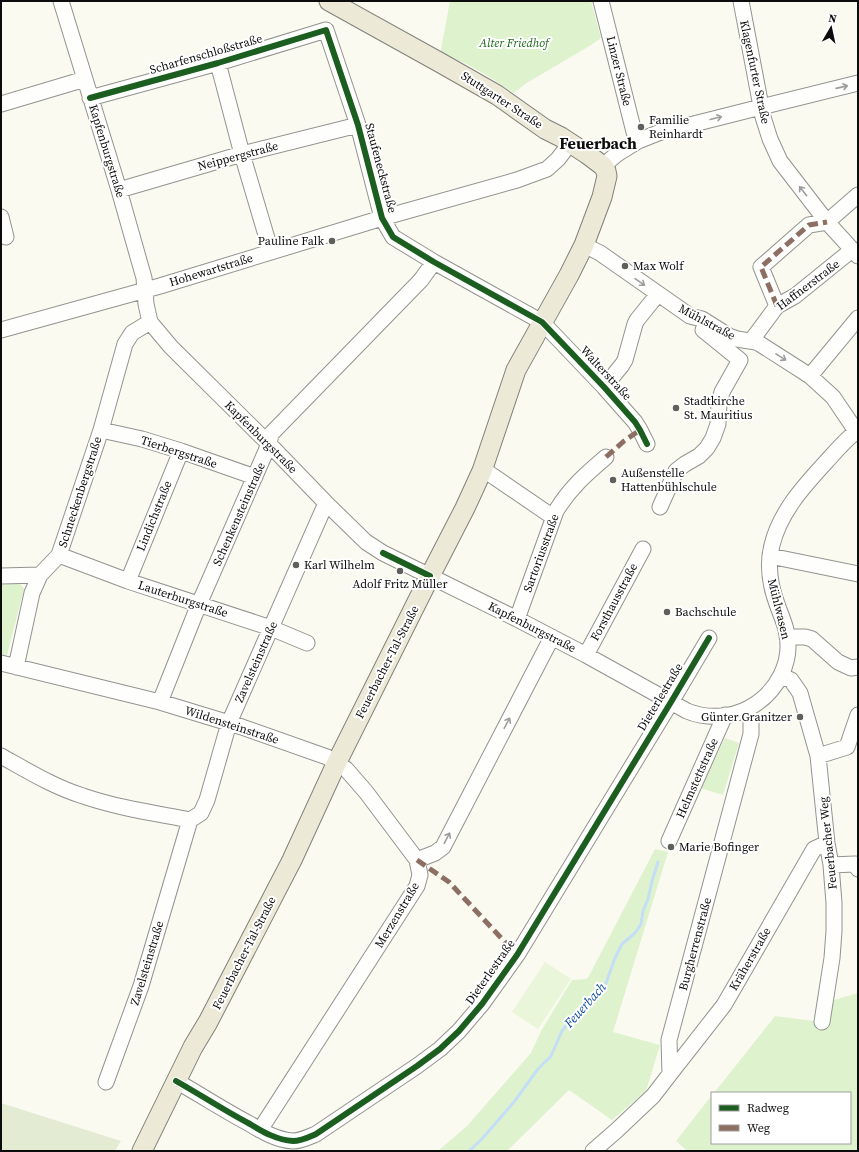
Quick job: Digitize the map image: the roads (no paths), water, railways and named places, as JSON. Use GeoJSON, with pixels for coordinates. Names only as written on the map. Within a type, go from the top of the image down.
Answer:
{"type":"FeatureCollection","features":[{"type":"Feature","properties":{"kind":"main road","name":"Stuttgarter Straße"},"geometry":{"type":"LineString","coordinates":[[329,1],[471,79],[497,95],[545,129],[571,142],[603,166]]}},
{"type":"Feature","properties":{"kind":"main road","name":"Feuerbacher-Tal-Straße"},"geometry":{"type":"LineString","coordinates":[[142,1151],[193,1047],[208,1022],[292,860],[337,762],[465,508],[482,471],[516,370],[584,245],[606,185],[607,176],[603,166]]}},
{"type":"Feature","properties":{"kind":"street","name":"Kapfenburgstraße"},"geometry":{"type":"LineString","coordinates":[[61,1],[90,98],[120,190],[144,278],[146,304],[150,322],[171,347],[326,503],[360,536],[375,548],[552,637],[671,702]]}},
{"type":"Feature","properties":{"kind":"street","name":"Linzer Straße"},"geometry":{"type":"LineString","coordinates":[[601,1],[634,132],[638,141]]}},
{"type":"Feature","properties":{"kind":"street","name":"Klagenfurter Straße"},"geometry":{"type":"LineString","coordinates":[[741,1],[761,106],[770,139],[780,161],[827,222],[855,253]]}},
{"type":"Feature","properties":{"kind":"street","name":"Scharfenschloßstraße"},"geometry":{"type":"LineString","coordinates":[[90,98],[218,63],[326,30]]}},
{"type":"Feature","properties":{"kind":"street","name":"Staufeneckstraße"},"geometry":{"type":"LineString","coordinates":[[326,30],[358,125],[382,218],[393,237],[434,262],[542,322]]}},
{"type":"Feature","properties":{"kind":"street"},"geometry":{"type":"LineString","coordinates":[[218,63],[242,154],[271,252]]}},
{"type":"Feature","properties":{"kind":"street"},"geometry":{"type":"LineString","coordinates":[[1,104],[85,79]]}},
{"type":"Feature","properties":{"kind":"street"},"geometry":{"type":"LineString","coordinates":[[603,166],[617,154],[638,141],[658,133],[761,106],[858,84]]}},
{"type":"Feature","properties":{"kind":"street","name":"Neippergstraße"},"geometry":{"type":"LineString","coordinates":[[120,190],[242,154],[358,125]]}},
{"type":"Feature","properties":{"kind":"street","name":"Hohewartstraße"},"geometry":{"type":"LineString","coordinates":[[1,330],[145,290],[382,218],[517,180],[546,169],[558,159],[571,142]]}},
{"type":"Feature","properties":{"kind":"street"},"geometry":{"type":"LineString","coordinates":[[777,306],[761,267],[810,225],[827,222],[858,195]]}},
{"type":"Feature","properties":{"kind":"street"},"geometry":{"type":"LineString","coordinates":[[1,217],[6,237]]}},
{"type":"Feature","properties":{"kind":"street","name":"Mühlstraße"},"geometry":{"type":"LineString","coordinates":[[584,245],[600,253],[690,316],[702,319],[729,336],[760,344],[810,376],[833,397],[858,431]]}},
{"type":"Feature","properties":{"kind":"street","name":"Haffnerstraße"},"geometry":{"type":"LineString","coordinates":[[751,341],[777,306],[795,296],[855,253]]}},
{"type":"Feature","properties":{"kind":"street","name":"Schenkensteinstraße"},"geometry":{"type":"LineString","coordinates":[[160,702],[199,604],[256,477],[269,444],[271,434],[421,280],[434,262]]}},
{"type":"Feature","properties":{"kind":"street"},"geometry":{"type":"LineString","coordinates":[[604,387],[625,360],[637,320],[658,294]]}},
{"type":"Feature","properties":{"kind":"street"},"geometry":{"type":"LineString","coordinates":[[660,507],[676,471],[699,456],[714,438],[718,424],[719,403],[722,392],[740,360],[695,323],[690,316]]}},
{"type":"Feature","properties":{"kind":"street"},"geometry":{"type":"LineString","coordinates":[[810,376],[858,318]]}},
{"type":"Feature","properties":{"kind":"street","name":"Schneckenbergstraße"},"geometry":{"type":"LineString","coordinates":[[16,667],[32,593],[40,575],[59,555],[101,430],[125,344],[132,333],[150,322]]}},
{"type":"Feature","properties":{"kind":"street","name":"Walterstraße"},"geometry":{"type":"LineString","coordinates":[[542,322],[635,422],[647,444]]}},
{"type":"Feature","properties":{"kind":"street","name":"Tierbergstraße"},"geometry":{"type":"LineString","coordinates":[[101,430],[142,439],[256,477]]}},
{"type":"Feature","properties":{"kind":"street"},"geometry":{"type":"LineString","coordinates":[[858,431],[843,444],[811,478],[794,499],[779,524],[774,536],[770,556],[858,574]]}},
{"type":"Feature","properties":{"kind":"street","name":"Lindichstraße"},"geometry":{"type":"LineString","coordinates":[[128,581],[181,451]]}},
{"type":"Feature","properties":{"kind":"street","name":"Sartoriusstraße"},"geometry":{"type":"LineString","coordinates":[[517,619],[553,517],[559,506],[582,477],[606,457]]}},
{"type":"Feature","properties":{"kind":"street"},"geometry":{"type":"LineString","coordinates":[[482,471],[490,474],[553,517]]}},
{"type":"Feature","properties":{"kind":"street","name":"Zavelsteinstraße"},"geometry":{"type":"LineString","coordinates":[[106,1082],[141,986],[190,820],[195,818],[200,813],[207,800],[229,723],[326,503]]}},
{"type":"Feature","properties":{"kind":"street","name":"Forsthausstraße"},"geometry":{"type":"LineString","coordinates":[[586,655],[643,549]]}},
{"type":"Feature","properties":{"kind":"street","name":"Lauterburgstraße"},"geometry":{"type":"LineString","coordinates":[[59,555],[128,581],[271,628],[307,644]]}},
{"type":"Feature","properties":{"kind":"street","name":"Mühlwasen"},"geometry":{"type":"LineString","coordinates":[[671,702],[695,714],[704,716],[738,713],[761,701],[782,676],[787,651],[787,637],[771,584],[770,556]]}},
{"type":"Feature","properties":{"kind":"street"},"geometry":{"type":"LineString","coordinates":[[1,576],[40,575]]}},
{"type":"Feature","properties":{"kind":"street"},"geometry":{"type":"LineString","coordinates":[[417,860],[435,853],[443,847],[552,637]]}},
{"type":"Feature","properties":{"kind":"street"},"geometry":{"type":"LineString","coordinates":[[787,637],[805,637],[812,639],[838,662],[851,668],[858,667]]}},
{"type":"Feature","properties":{"kind":"street","name":"Dieterlestraße"},"geometry":{"type":"LineString","coordinates":[[176,1081],[260,1130],[275,1137],[294,1141],[316,1134],[440,1049],[459,1031],[482,1004],[517,955],[671,702],[708,638]]}},
{"type":"Feature","properties":{"kind":"street","name":"Wildensteinstraße"},"geometry":{"type":"LineString","coordinates":[[1,663],[160,702],[229,723],[327,757],[346,769],[366,792],[417,860]]}},
{"type":"Feature","properties":{"kind":"street","name":"Feuerbacher Weg"},"geometry":{"type":"LineString","coordinates":[[782,676],[791,680],[800,693],[818,756],[834,903],[832,958],[822,1022]]}},
{"type":"Feature","properties":{"kind":"street","name":"Burgherrenstraße"},"geometry":{"type":"LineString","coordinates":[[670,1074],[669,1040],[751,734],[751,721],[747,709]]}},
{"type":"Feature","properties":{"kind":"street","name":"Helmstettstraße"},"geometry":{"type":"LineString","coordinates":[[669,841],[724,715]]}},
{"type":"Feature","properties":{"kind":"street"},"geometry":{"type":"LineString","coordinates":[[818,756],[847,747],[858,715]]}},
{"type":"Feature","properties":{"kind":"street"},"geometry":{"type":"LineString","coordinates":[[1,756],[53,784],[82,796],[116,806],[190,820]]}},
{"type":"Feature","properties":{"kind":"street","name":"Kräherstraße"},"geometry":{"type":"LineString","coordinates":[[670,1074],[724,1005],[814,849],[827,843]]}},
{"type":"Feature","properties":{"kind":"street","name":"Merzenstraße"},"geometry":{"type":"LineString","coordinates":[[260,1130],[417,886],[420,876],[417,860]]}},
{"type":"Feature","properties":{"kind":"street"},"geometry":{"type":"LineString","coordinates":[[830,865],[856,864],[858,869]]}},
{"type":"Feature","properties":{"kind":"street"},"geometry":{"type":"LineString","coordinates":[[593,1151],[653,1096],[670,1074]]}},
{"type":"Feature","properties":{"kind":"waterway","name":"Feuerbach"},"geometry":{"type":"LineString","coordinates":[[469,1151],[481,1140],[514,1102],[538,1069],[551,1056],[562,1031],[574,1015],[594,998],[605,986],[615,958],[622,944],[635,933],[641,924],[643,911],[648,899],[658,862]]}},
{"type":"Feature","properties":{"kind":"place","name":"Familie Reinhardt"},"geometry":{"type":"Point","coordinates":[641,127]}},
{"type":"Feature","properties":{"kind":"place","name":"Pauline Falk"},"geometry":{"type":"Point","coordinates":[332,241]}},
{"type":"Feature","properties":{"kind":"place","name":"Max Wolf"},"geometry":{"type":"Point","coordinates":[625,266]}},
{"type":"Feature","properties":{"kind":"place","name":"Stadtkirche St. Mauritius"},"geometry":{"type":"Point","coordinates":[676,408]}},
{"type":"Feature","properties":{"kind":"place","name":"Außenstelle Hattenbühlschule"},"geometry":{"type":"Point","coordinates":[613,480]}},
{"type":"Feature","properties":{"kind":"place","name":"Karl Wilhelm"},"geometry":{"type":"Point","coordinates":[296,565]}},
{"type":"Feature","properties":{"kind":"place","name":"Adolf Fritz Müller"},"geometry":{"type":"Point","coordinates":[400,571]}},
{"type":"Feature","properties":{"kind":"place","name":"Bachschule"},"geometry":{"type":"Point","coordinates":[667,612]}},
{"type":"Feature","properties":{"kind":"place","name":"Günter Granitzer"},"geometry":{"type":"Point","coordinates":[800,717]}},
{"type":"Feature","properties":{"kind":"place","name":"Marie Bofinger"},"geometry":{"type":"Point","coordinates":[671,847]}},
{"type":"Feature","properties":{"kind":"district","name":"Feuerbach"},"geometry":{"type":"Point","coordinates":[598,143]}},
{"type":"Feature","properties":{"kind":"park label","name":"Alter Friedhof"},"geometry":{"type":"Point","coordinates":[514,43]}}]}
